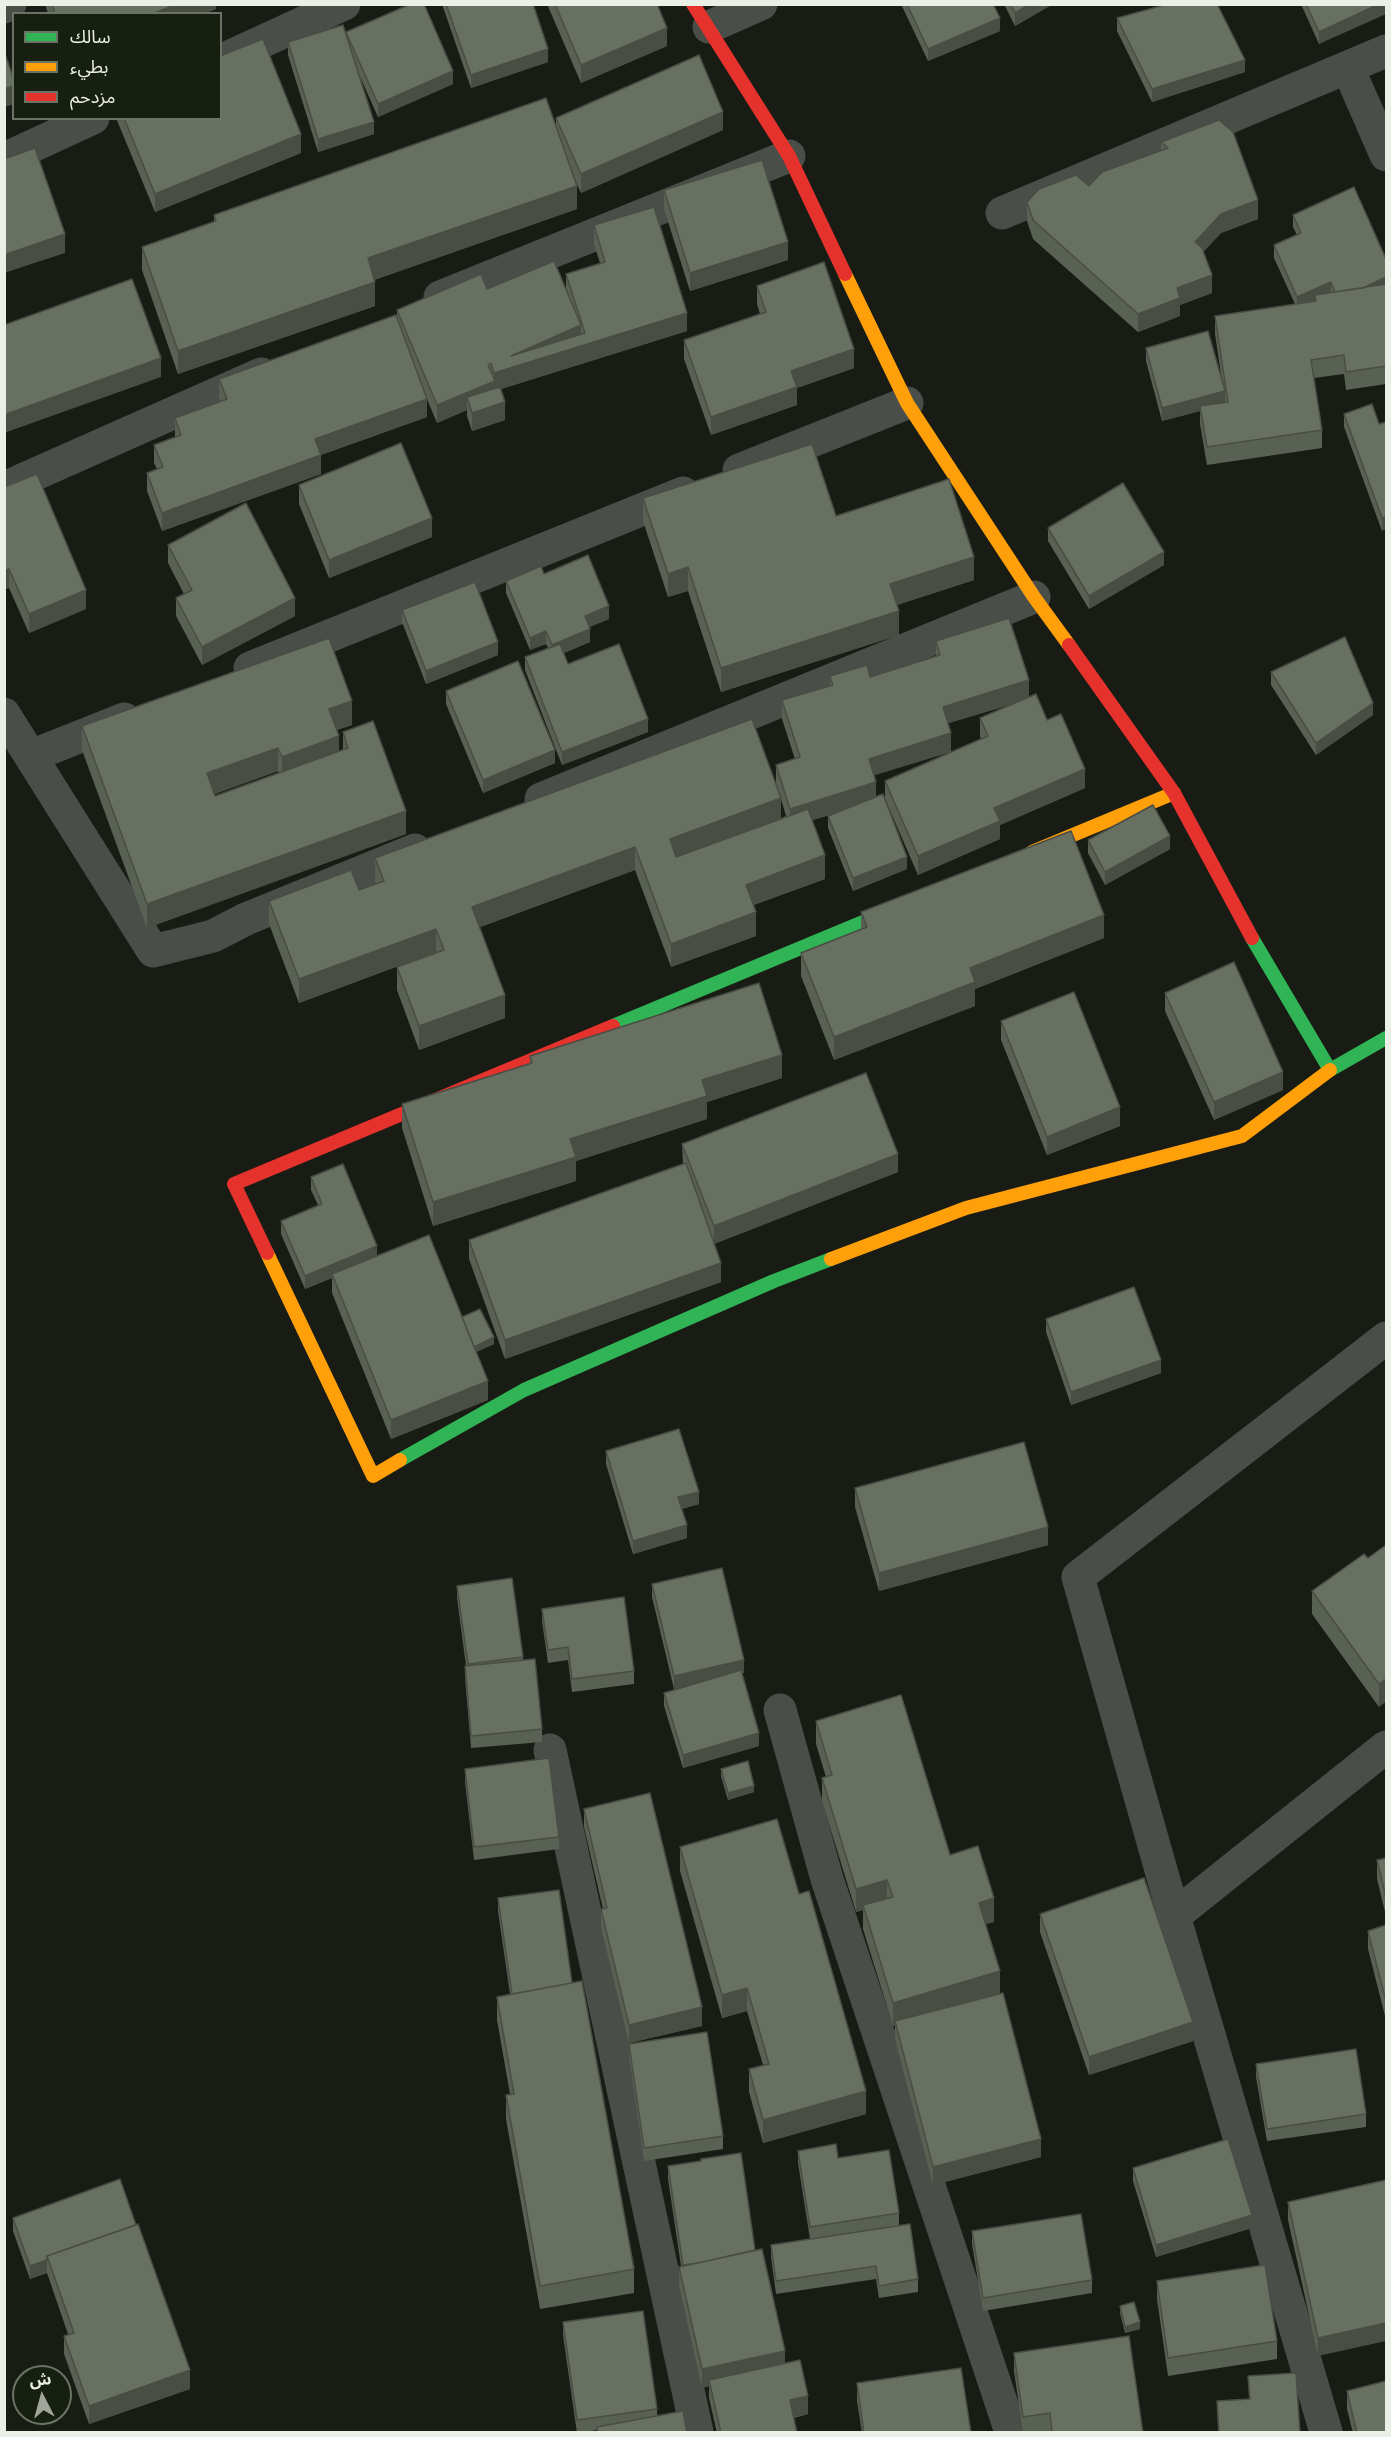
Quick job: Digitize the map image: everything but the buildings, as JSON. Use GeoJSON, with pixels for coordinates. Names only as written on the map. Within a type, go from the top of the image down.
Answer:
{"type":"FeatureCollection","features":[{"type":"Feature","properties":{"kind":"street"},"geometry":{"type":"LineString","coordinates":[[4,7],[10,4]]}},
{"type":"Feature","properties":{"kind":"street"},"geometry":{"type":"LineString","coordinates":[[222,60],[344,4]]}},
{"type":"Feature","properties":{"kind":"street"},"geometry":{"type":"LineString","coordinates":[[761,4],[701,16],[789,156],[907,403],[1034,597],[1174,793],[1270,971],[1330,1070]]}},
{"type":"Feature","properties":{"kind":"street"},"geometry":{"type":"LineString","coordinates":[[1002,213],[1386,51]]}},
{"type":"Feature","properties":{"kind":"street"},"geometry":{"type":"LineString","coordinates":[[1348,68],[1386,155]]}},
{"type":"Feature","properties":{"kind":"street"},"geometry":{"type":"LineString","coordinates":[[4,159],[89,120]]}},
{"type":"Feature","properties":{"kind":"street"},"geometry":{"type":"LineString","coordinates":[[409,310],[789,156]]}},
{"type":"Feature","properties":{"kind":"street"},"geometry":{"type":"LineString","coordinates":[[4,488],[289,362]]}},
{"type":"Feature","properties":{"kind":"street"},"geometry":{"type":"LineString","coordinates":[[220,680],[907,403]]}},
{"type":"Feature","properties":{"kind":"street"},"geometry":{"type":"LineString","coordinates":[[513,810],[1034,597]]}},
{"type":"Feature","properties":{"kind":"street"},"geometry":{"type":"LineString","coordinates":[[31,756],[153,707]]}},
{"type":"Feature","properties":{"kind":"street"},"geometry":{"type":"LineString","coordinates":[[4,714],[153,951],[213,936],[246,919],[446,837]]}},
{"type":"Feature","properties":{"kind":"street"},"geometry":{"type":"LineString","coordinates":[[1019,857],[1174,793]]}},
{"type":"Feature","properties":{"kind":"street"},"geometry":{"type":"LineString","coordinates":[[920,899],[234,1184],[373,1476],[524,1390],[774,1281],[966,1208],[1242,1136],[1330,1070],[1386,1038]]}},
{"type":"Feature","properties":{"kind":"street"},"geometry":{"type":"LineString","coordinates":[[1326,2433],[1174,1916],[1078,1577],[1386,1338]]}},
{"type":"Feature","properties":{"kind":"street"},"geometry":{"type":"LineString","coordinates":[[780,1710],[827,1879],[1011,2433]]}},
{"type":"Feature","properties":{"kind":"street"},"geometry":{"type":"LineString","coordinates":[[1174,1916],[1386,1746]]}},
{"type":"Feature","properties":{"kind":"street"},"geometry":{"type":"LineString","coordinates":[[550,1750],[698,2433]]}},
{"type":"Feature","properties":{"kind":"traffic: fast"},"geometry":{"type":"LineString","coordinates":[[613,1026],[904,905]]}},
{"type":"Feature","properties":{"kind":"traffic: fast"},"geometry":{"type":"LineString","coordinates":[[1252,938],[1330,1070],[1386,1038]]}},
{"type":"Feature","properties":{"kind":"traffic: fast"},"geometry":{"type":"LineString","coordinates":[[400,1460],[524,1390],[774,1281],[831,1259]]}},
{"type":"Feature","properties":{"kind":"traffic: slow"},"geometry":{"type":"LineString","coordinates":[[845,274],[907,403],[1034,597],[1069,645]]}},
{"type":"Feature","properties":{"kind":"traffic: slow"},"geometry":{"type":"LineString","coordinates":[[1032,852],[1174,793]]}},
{"type":"Feature","properties":{"kind":"traffic: slow"},"geometry":{"type":"LineString","coordinates":[[831,1259],[966,1208],[1242,1136],[1330,1070]]}},
{"type":"Feature","properties":{"kind":"traffic: slow"},"geometry":{"type":"LineString","coordinates":[[267,1253],[373,1476],[400,1460]]}},
{"type":"Feature","properties":{"kind":"traffic: jam"},"geometry":{"type":"LineString","coordinates":[[693,4],[789,156],[845,274]]}},
{"type":"Feature","properties":{"kind":"traffic: jam"},"geometry":{"type":"LineString","coordinates":[[1069,645],[1174,793],[1252,938]]}},
{"type":"Feature","properties":{"kind":"traffic: jam"},"geometry":{"type":"LineString","coordinates":[[267,1253],[234,1184],[613,1026]]}}]}
